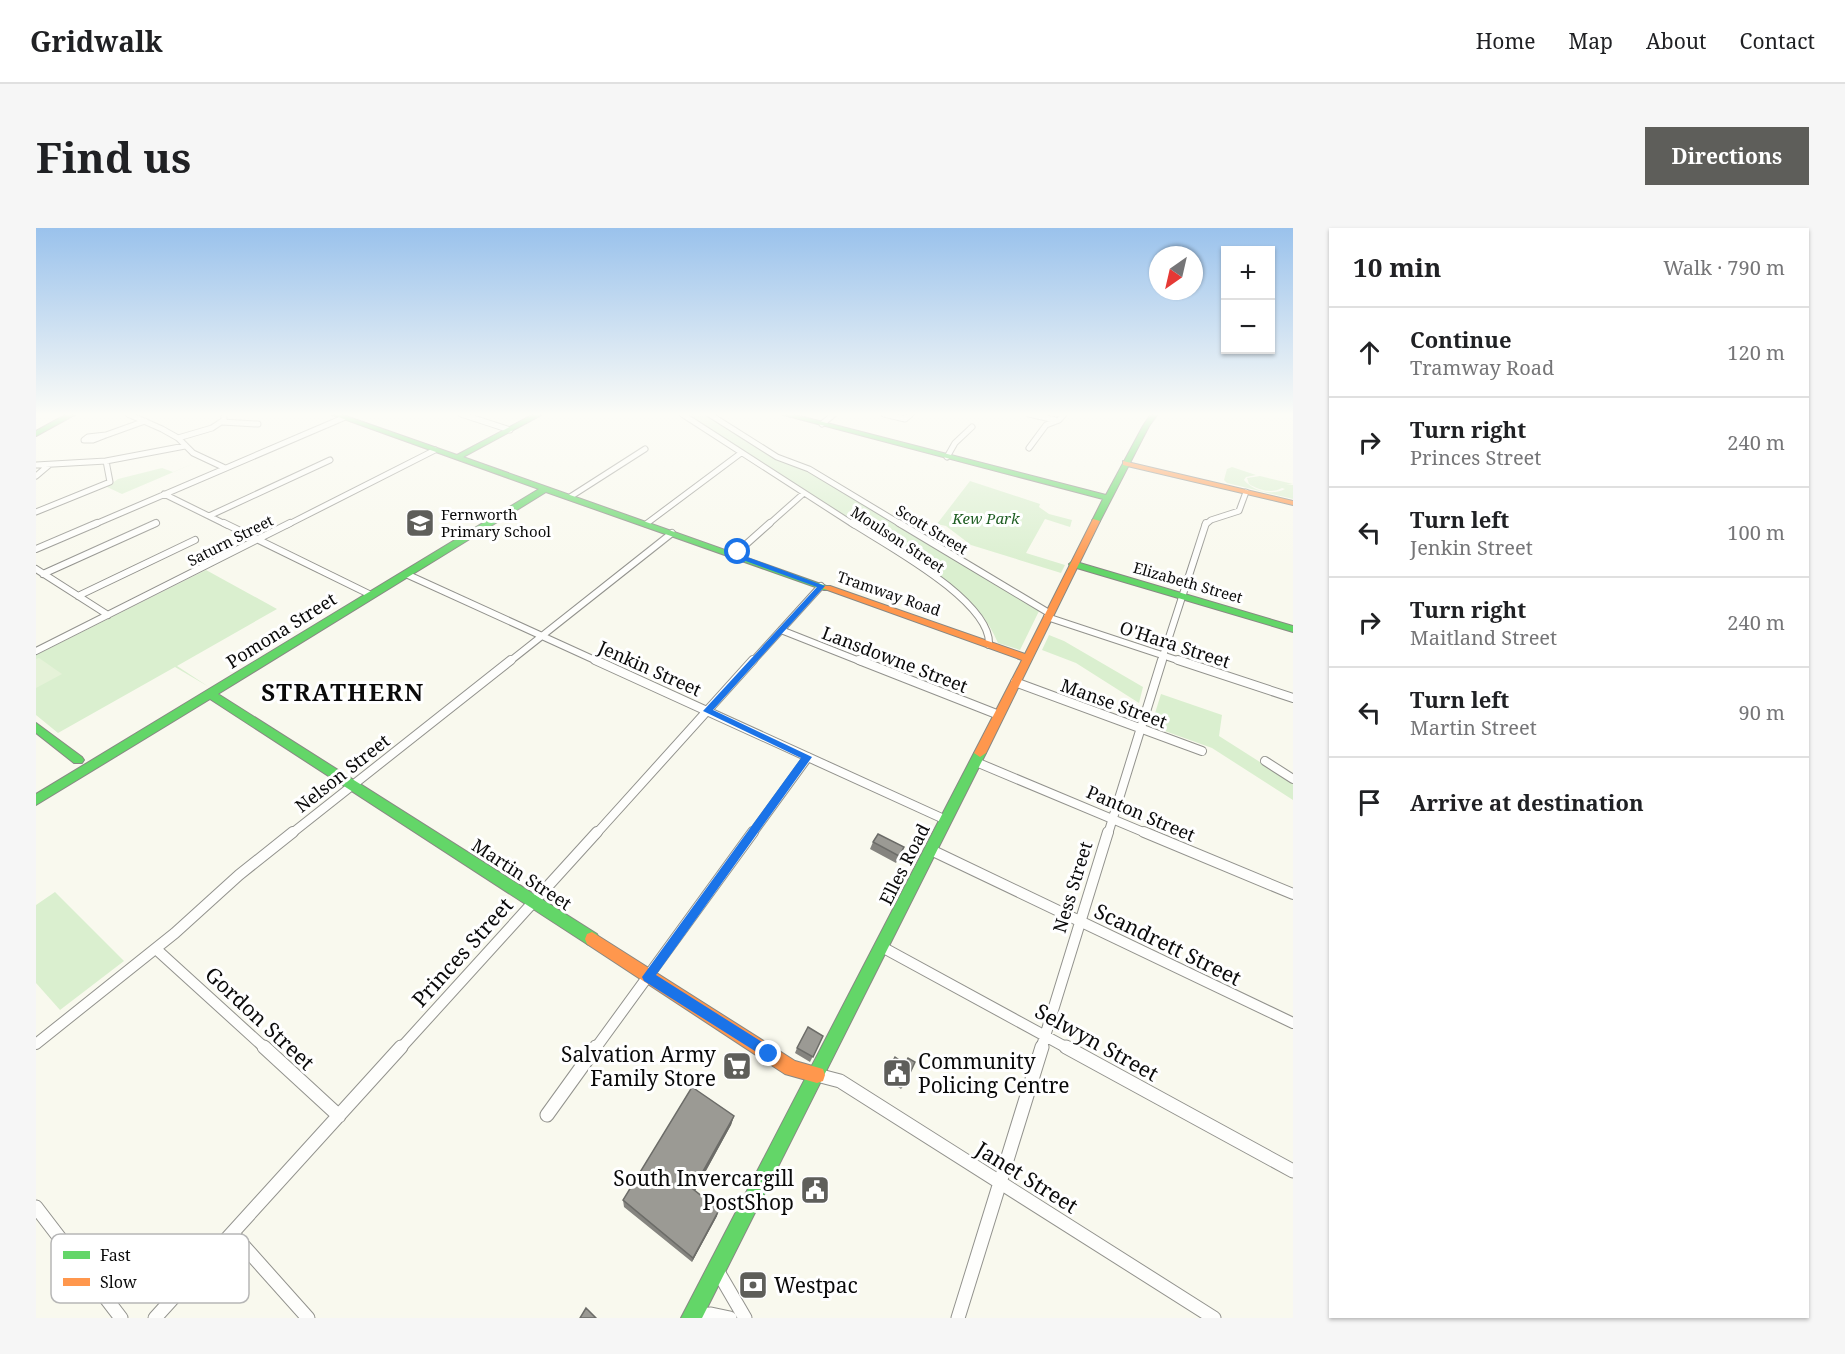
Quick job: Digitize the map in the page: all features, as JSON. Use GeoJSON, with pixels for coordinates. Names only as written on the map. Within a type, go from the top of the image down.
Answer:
{"type":"FeatureCollection","features":[{"type":"Feature","properties":{"kind":"street"},"geometry":{"type":"LineString","coordinates":[[36,465],[49,465]]}},
{"type":"Feature","properties":{"kind":"street"},"geometry":{"type":"LineString","coordinates":[[36,476],[49,465]]}},
{"type":"Feature","properties":{"kind":"street"},"geometry":{"type":"LineString","coordinates":[[36,512],[110,482],[107,465]]}},
{"type":"Feature","properties":{"kind":"street"},"geometry":{"type":"LineString","coordinates":[[218,465],[225,468]]}},
{"type":"Feature","properties":{"kind":"street"},"geometry":{"type":"LineString","coordinates":[[36,549],[232,465]]}},
{"type":"Feature","properties":{"kind":"street"},"geometry":{"type":"LineString","coordinates":[[209,516],[319,465]]}},
{"type":"Feature","properties":{"kind":"street","name":"Saturn Street"},"geometry":{"type":"LineString","coordinates":[[36,651],[406,465]]}},
{"type":"Feature","properties":{"kind":"street","name":"Tramway Road"},"geometry":{"type":"LineString","coordinates":[[476,465],[1027,658]]}},
{"type":"Feature","properties":{"kind":"street"},"geometry":{"type":"LineString","coordinates":[[570,498],[621,465]]}},
{"type":"Feature","properties":{"kind":"street"},"geometry":{"type":"LineString","coordinates":[[646,524],[725,465]]}},
{"type":"Feature","properties":{"kind":"street","name":"Moulson Street"},"geometry":{"type":"LineString","coordinates":[[760,465],[943,582],[960,596],[988,630],[989,645]]}},
{"type":"Feature","properties":{"kind":"street","name":"Scott Street"},"geometry":{"type":"LineString","coordinates":[[798,465],[809,469],[1048,615]]}},
{"type":"Feature","properties":{"kind":"street"},"geometry":{"type":"LineString","coordinates":[[978,465],[1107,498]]}},
{"type":"Feature","properties":{"kind":"street","name":"Elles Road"},"geometry":{"type":"LineString","coordinates":[[692,1316],[817,1075],[1125,465]]}},
{"type":"Feature","properties":{"kind":"street"},"geometry":{"type":"LineString","coordinates":[[1134,465],[1293,503]]}},
{"type":"Feature","properties":{"kind":"street","name":"Pomona Street"},"geometry":{"type":"LineString","coordinates":[[36,800],[83,764],[211,694],[545,489]]}},
{"type":"Feature","properties":{"kind":"street","name":"Ness Street"},"geometry":{"type":"LineString","coordinates":[[958,1318],[1162,655],[1206,522],[1238,512],[1243,506],[1246,492]]}},
{"type":"Feature","properties":{"kind":"street"},"geometry":{"type":"LineString","coordinates":[[734,555],[804,493]]}},
{"type":"Feature","properties":{"kind":"street"},"geometry":{"type":"LineString","coordinates":[[164,494],[371,595]]}},
{"type":"Feature","properties":{"kind":"street"},"geometry":{"type":"LineString","coordinates":[[43,574],[156,523]]}},
{"type":"Feature","properties":{"kind":"street","name":"Nelson Street"},"geometry":{"type":"LineString","coordinates":[[36,1044],[156,949],[239,875],[672,533]]}},
{"type":"Feature","properties":{"kind":"street"},"geometry":{"type":"LineString","coordinates":[[78,596],[195,540]]}},
{"type":"Feature","properties":{"kind":"street","name":"Elizabeth Street"},"geometry":{"type":"LineString","coordinates":[[1074,564],[1293,629]]}},
{"type":"Feature","properties":{"kind":"street"},"geometry":{"type":"LineString","coordinates":[[36,569],[108,615]]}},
{"type":"Feature","properties":{"kind":"street","name":"Jenkin Street"},"geometry":{"type":"LineString","coordinates":[[406,574],[946,820]]}},
{"type":"Feature","properties":{"kind":"street","name":"Princes Street"},"geometry":{"type":"LineString","coordinates":[[232,1233],[821,586]]}},
{"type":"Feature","properties":{"kind":"street","name":"O'Hara Street"},"geometry":{"type":"LineString","coordinates":[[1048,615],[1293,698]]}},
{"type":"Feature","properties":{"kind":"street","name":"Lansdowne Street"},"geometry":{"type":"LineString","coordinates":[[781,630],[999,715]]}},
{"type":"Feature","properties":{"kind":"street","name":"Manse Street"},"geometry":{"type":"LineString","coordinates":[[1015,682],[1202,751]]}},
{"type":"Feature","properties":{"kind":"street","name":"Martin Street"},"geometry":{"type":"LineString","coordinates":[[211,694],[791,1068],[817,1075]]}},
{"type":"Feature","properties":{"kind":"street"},"geometry":{"type":"LineString","coordinates":[[36,727],[83,764]]}},
{"type":"Feature","properties":{"kind":"street"},"geometry":{"type":"LineString","coordinates":[[547,1115],[808,757]]}},
{"type":"Feature","properties":{"kind":"street"},"geometry":{"type":"LineString","coordinates":[[1265,761],[1293,779]]}},
{"type":"Feature","properties":{"kind":"street","name":"Panton Street"},"geometry":{"type":"LineString","coordinates":[[976,762],[1293,894]]}},
{"type":"Feature","properties":{"kind":"street","name":"Scandrett Street"},"geometry":{"type":"LineString","coordinates":[[931,850],[1293,1023]]}},
{"type":"Feature","properties":{"kind":"street","name":"Selwyn Street"},"geometry":{"type":"LineString","coordinates":[[882,947],[1293,1171]]}},
{"type":"Feature","properties":{"kind":"street","name":"Gordon Street"},"geometry":{"type":"LineString","coordinates":[[156,949],[339,1116]]}},
{"type":"Feature","properties":{"kind":"street","name":"Janet Street"},"geometry":{"type":"LineString","coordinates":[[817,1075],[840,1081],[1214,1318]]}},
{"type":"Feature","properties":{"kind":"street"},"geometry":{"type":"LineString","coordinates":[[36,1207],[57,1234]]}},
{"type":"Feature","properties":{"kind":"street"},"geometry":{"type":"LineString","coordinates":[[249,1252],[308,1318]]}},
{"type":"Feature","properties":{"kind":"street"},"geometry":{"type":"LineString","coordinates":[[717,1269],[736,1307],[746,1318]]}},
{"type":"Feature","properties":{"kind":"street"},"geometry":{"type":"LineString","coordinates":[[110,1303],[121,1318]]}},
{"type":"Feature","properties":{"kind":"street","name":"Princes Street"},"geometry":{"type":"LineString","coordinates":[[155,1318],[169,1303]]}},
{"type":"Feature","properties":{"kind":"street"},"geometry":{"type":"LineString","coordinates":[[692,1316],[711,1314],[730,1318]]}},
{"type":"Feature","properties":{"kind":"green space"},"geometry":{"type":"Polygon","coordinates":[[[190,465],[122,494],[107,487],[118,479],[162,468],[173,472],[190,465]]]}},
{"type":"Feature","properties":{"kind":"green space"},"geometry":{"type":"Polygon","coordinates":[[[764,465],[801,467],[1039,611],[1020,650],[998,643],[978,610],[949,583],[764,465]]]}},
{"type":"Feature","properties":{"kind":"green space"},"geometry":{"type":"Polygon","coordinates":[[[1232,467],[1256,475],[1246,477],[1244,480],[1252,487],[1263,491],[1274,492],[1285,489],[1270,491],[1261,489],[1249,484],[1247,478],[1260,476],[1293,484],[1286,484],[1293,485],[1293,499],[1227,483],[1224,480],[1227,469],[1232,467]]]}},
{"type":"Feature","properties":{"kind":"green space","name":"Kew Park"},"geometry":{"type":"Polygon","coordinates":[[[970,481],[1040,504],[1039,507],[1049,514],[1072,520],[1070,527],[1045,519],[1026,553],[1065,565],[1061,573],[971,545],[946,526],[937,524],[970,481]]]}},
{"type":"Feature","properties":{"kind":"green space"},"geometry":{"type":"Polygon","coordinates":[[[206,570],[277,609],[177,666],[209,687],[175,667],[58,733],[36,715],[36,655],[206,570]]]}},
{"type":"Feature","properties":{"kind":"green space"},"geometry":{"type":"Polygon","coordinates":[[[1049,635],[1064,641],[1143,687],[1139,703],[1076,663],[1042,650],[1049,635]]]}},
{"type":"Feature","properties":{"kind":"green space"},"geometry":{"type":"Polygon","coordinates":[[[39,658],[62,674],[36,688],[36,659],[39,658]]]}},
{"type":"Feature","properties":{"kind":"green space"},"geometry":{"type":"Polygon","coordinates":[[[1161,694],[1222,715],[1219,736],[1293,783],[1293,800],[1212,748],[1151,726],[1161,694]]]}},
{"type":"Feature","properties":{"kind":"green space"},"geometry":{"type":"Polygon","coordinates":[[[55,892],[124,961],[60,1010],[36,983],[36,905],[55,892]]]}},
{"type":"Feature","properties":{"kind":"building"},"geometry":{"type":"Polygon","coordinates":[[[878,834],[904,847],[899,856],[873,842],[878,834]]]}},
{"type":"Feature","properties":{"kind":"building"},"geometry":{"type":"Polygon","coordinates":[[[808,1027],[823,1036],[813,1057],[797,1048],[808,1027]]]}},
{"type":"Feature","properties":{"kind":"building","name":"Community Policing Centre"},"geometry":{"type":"Polygon","coordinates":[[[895,1057],[905,1064],[908,1058],[915,1062],[905,1084],[887,1072],[895,1057]]]}},
{"type":"Feature","properties":{"kind":"building"},"geometry":{"type":"Polygon","coordinates":[[[692,1087],[734,1116],[693,1189],[719,1210],[693,1258],[623,1200],[692,1087]]]}},
{"type":"Feature","properties":{"kind":"building"},"geometry":{"type":"Polygon","coordinates":[[[586,1308],[596,1318],[580,1318],[586,1308]]]}},
{"type":"Feature","properties":{"kind":"traffic: fast"},"geometry":{"type":"LineString","coordinates":[[477,465],[827,588]]}},
{"type":"Feature","properties":{"kind":"traffic: fast"},"geometry":{"type":"LineString","coordinates":[[979,465],[1107,498]]}},
{"type":"Feature","properties":{"kind":"traffic: fast"},"geometry":{"type":"LineString","coordinates":[[1096,521],[1126,465]]}},
{"type":"Feature","properties":{"kind":"traffic: fast"},"geometry":{"type":"LineString","coordinates":[[36,800],[545,489]]}},
{"type":"Feature","properties":{"kind":"traffic: fast"},"geometry":{"type":"LineString","coordinates":[[1073,564],[1293,629]]}},
{"type":"Feature","properties":{"kind":"traffic: fast"},"geometry":{"type":"LineString","coordinates":[[211,694],[592,939]]}},
{"type":"Feature","properties":{"kind":"traffic: fast"},"geometry":{"type":"LineString","coordinates":[[36,727],[78,760]]}},
{"type":"Feature","properties":{"kind":"traffic: fast"},"geometry":{"type":"LineString","coordinates":[[691,1318],[980,753]]}},
{"type":"Feature","properties":{"kind":"traffic: slow"},"geometry":{"type":"LineString","coordinates":[[1134,465],[1293,503]]}},
{"type":"Feature","properties":{"kind":"traffic: slow"},"geometry":{"type":"LineString","coordinates":[[980,753],[1096,521]]}},
{"type":"Feature","properties":{"kind":"traffic: slow"},"geometry":{"type":"LineString","coordinates":[[827,588],[1027,658]]}},
{"type":"Feature","properties":{"kind":"traffic: slow"},"geometry":{"type":"LineString","coordinates":[[592,939],[791,1068],[817,1075]]}},
{"type":"Feature","properties":{"kind":"place","name":"Fernworth Primary School"},"geometry":{"type":"Point","coordinates":[420,523]}},
{"type":"Feature","properties":{"kind":"place","name":"Salvation Army Family Store"},"geometry":{"type":"Point","coordinates":[737,1066]}},
{"type":"Feature","properties":{"kind":"place","name":"Community Policing Centre"},"geometry":{"type":"Point","coordinates":[897,1073]}},
{"type":"Feature","properties":{"kind":"place","name":"South Invercargill PostShop"},"geometry":{"type":"Point","coordinates":[815,1190]}},
{"type":"Feature","properties":{"kind":"place","name":"Westpac"},"geometry":{"type":"Point","coordinates":[753,1285]}},
{"type":"Feature","properties":{"kind":"district","name":"STRATHERN"},"geometry":{"type":"Point","coordinates":[343,691]}},
{"type":"Feature","properties":{"kind":"route"},"geometry":{"type":"LineString","coordinates":[[738,552],[734,555],[821,586],[707,711],[808,757],[648,977],[769,1054]]}}]}
